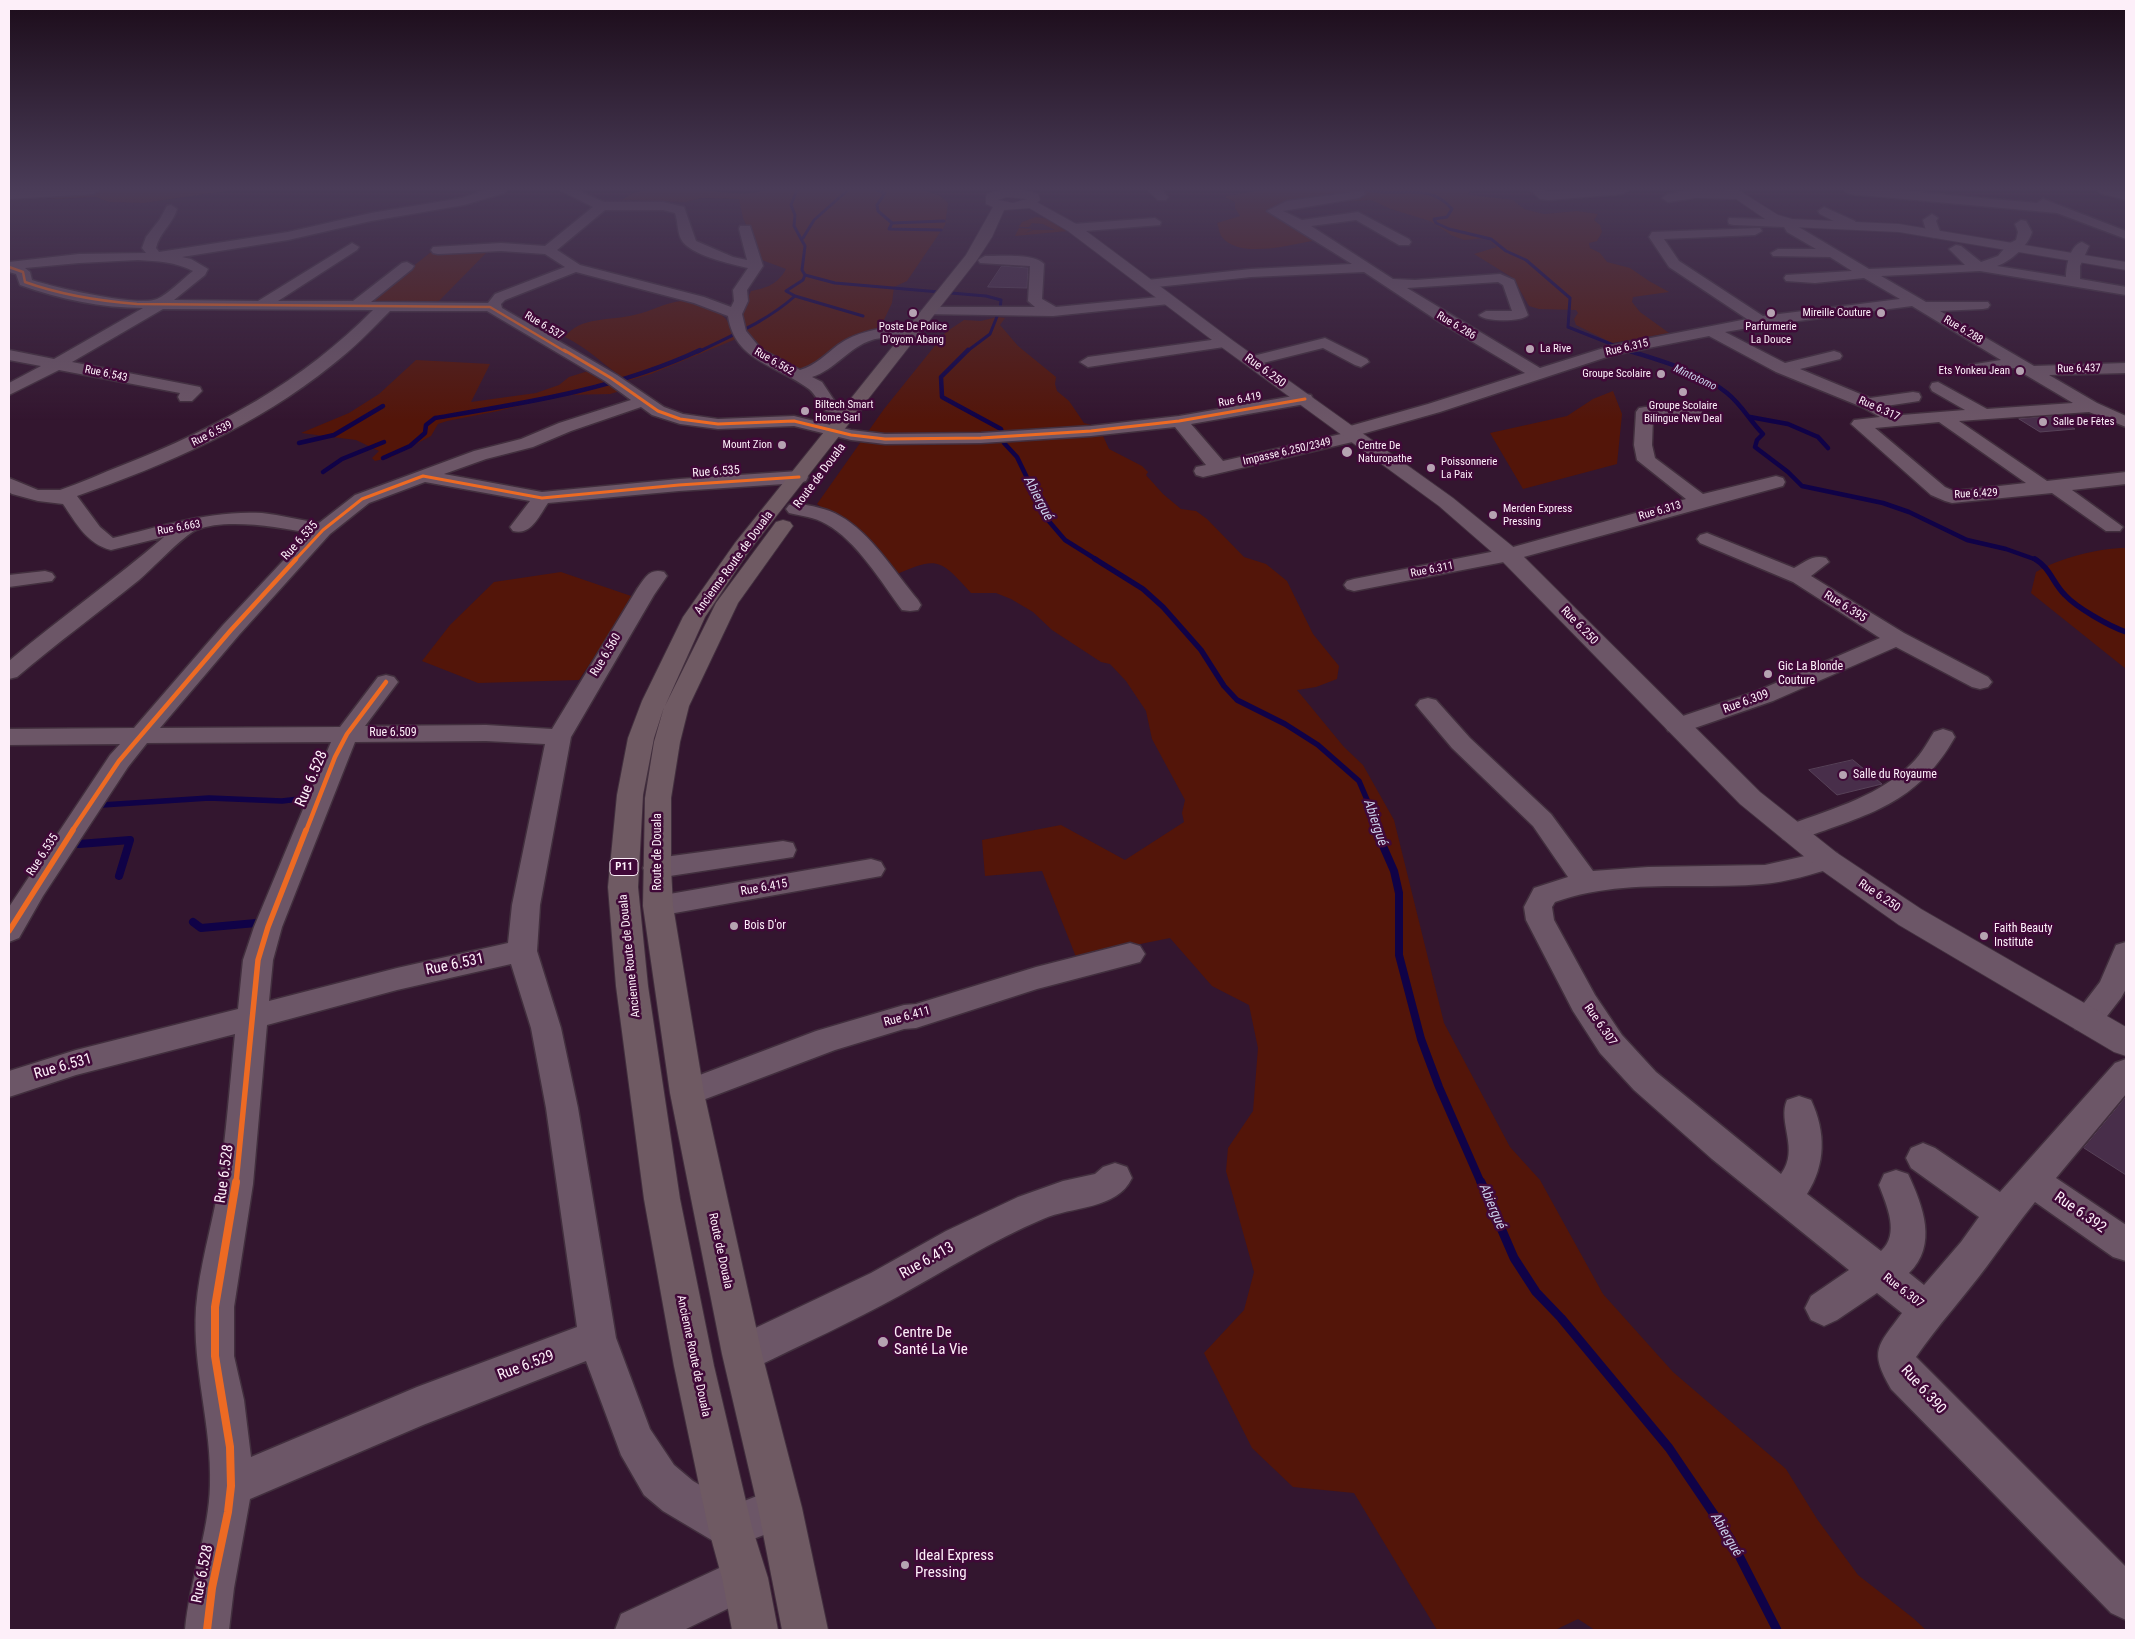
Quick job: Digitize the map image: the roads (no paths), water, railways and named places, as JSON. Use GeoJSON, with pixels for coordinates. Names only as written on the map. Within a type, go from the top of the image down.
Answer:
{"type":"FeatureCollection","features":[{"type":"Feature","properties":{"kind":"main road","name":"P11"},"geometry":{"type":"LineString","coordinates":[[929,317],[965,266]]}},
{"type":"Feature","properties":{"kind":"main road","name":"Route de Douala"},"geometry":{"type":"LineString","coordinates":[[805,1630],[780,1508],[742,1354],[687,1093],[658,906],[658,798],[667,742],[677,706],[727,603],[796,509],[835,421],[929,317],[979,266]]}},
{"type":"Feature","properties":{"kind":"main road","name":"Rue 6.250"},"geometry":{"type":"LineString","coordinates":[[1124,266],[1446,502],[1509,555],[1750,798],[1792,833],[1827,860],[1910,917],[2126,1043]]}},
{"type":"Feature","properties":{"kind":"main road","name":"Ancienne Route de Douala"},"geometry":{"type":"LineString","coordinates":[[755,1630],[746,1578],[730,1527],[694,1366],[662,1199],[632,986],[623,887],[626,840],[630,795],[641,738],[654,701],[681,643],[694,617],[715,585],[742,547],[799,477],[835,421]]}},
{"type":"Feature","properties":{"kind":"street"},"geometry":{"type":"LineString","coordinates":[[10,266],[23,272],[25,282],[41,288],[114,302],[159,305],[358,305],[495,308],[494,304],[500,297],[575,268],[699,300],[735,314],[741,301],[743,284],[756,266]]}},
{"type":"Feature","properties":{"kind":"street"},"geometry":{"type":"LineString","coordinates":[[9,390],[159,305],[200,272],[201,268],[197,266]]}},
{"type":"Feature","properties":{"kind":"street"},"geometry":{"type":"LineString","coordinates":[[260,305],[321,266]]}},
{"type":"Feature","properties":{"kind":"street"},"geometry":{"type":"LineString","coordinates":[[358,305],[405,266]]}},
{"type":"Feature","properties":{"kind":"street"},"geometry":{"type":"LineString","coordinates":[[1027,308],[1036,266]]}},
{"type":"Feature","properties":{"kind":"street"},"geometry":{"type":"LineString","coordinates":[[1432,282],[1443,266]]}},
{"type":"Feature","properties":{"kind":"street"},"geometry":{"type":"LineString","coordinates":[[1678,266],[1760,321]]}},
{"type":"Feature","properties":{"kind":"street","name":"Rue 6.288"},"geometry":{"type":"LineString","coordinates":[[1854,266],[2091,407],[2126,422]]}},
{"type":"Feature","properties":{"kind":"street"},"geometry":{"type":"LineString","coordinates":[[2073,283],[2076,266]]}},
{"type":"Feature","properties":{"kind":"street"},"geometry":{"type":"LineString","coordinates":[[2103,266],[2126,275]]}},
{"type":"Feature","properties":{"kind":"street"},"geometry":{"type":"LineString","coordinates":[[1790,278],[1868,275],[1890,270],[1954,270],[1980,267],[2126,291]]}},
{"type":"Feature","properties":{"kind":"street"},"geometry":{"type":"LineString","coordinates":[[1147,284],[1252,273],[1364,268]]}},
{"type":"Feature","properties":{"kind":"street","name":"Rue 6.286"},"geometry":{"type":"LineString","coordinates":[[1364,268],[1536,373]]}},
{"type":"Feature","properties":{"kind":"street"},"geometry":{"type":"LineString","coordinates":[[1388,283],[1488,278],[1500,278],[1507,281],[1521,315],[1486,315]]}},
{"type":"Feature","properties":{"kind":"street"},"geometry":{"type":"LineString","coordinates":[[1815,278],[1830,289],[1842,291]]}},
{"type":"Feature","properties":{"kind":"street"},"geometry":{"type":"LineString","coordinates":[[1862,289],[1888,287]]}},
{"type":"Feature","properties":{"kind":"street"},"geometry":{"type":"LineString","coordinates":[[799,376],[818,370],[845,347],[864,338],[929,317],[1027,308],[1053,312],[1169,300]]}},
{"type":"Feature","properties":{"kind":"street","name":"Rue 6.315"},"geometry":{"type":"LineString","coordinates":[[1352,434],[1536,373],[1610,351],[1760,321],[1918,305],[1983,305]]}},
{"type":"Feature","properties":{"kind":"street","name":"Rue 6.539"},"geometry":{"type":"LineString","coordinates":[[10,487],[31,493],[56,496],[179,450],[248,415],[319,368],[366,328],[386,306]]}},
{"type":"Feature","properties":{"kind":"street","name":"Rue 6.537"},"geometry":{"type":"LineString","coordinates":[[495,308],[617,382],[658,411],[680,419],[701,424],[776,420],[835,421],[885,439],[981,438]]}},
{"type":"Feature","properties":{"kind":"street","name":"Rue 6.562"},"geometry":{"type":"LineString","coordinates":[[735,314],[738,332],[754,352],[816,386],[835,421]]}},
{"type":"Feature","properties":{"kind":"street","name":"Rue 6.317"},"geometry":{"type":"LineString","coordinates":[[1711,331],[1782,369],[1868,403],[1899,420],[2091,407]]}},
{"type":"Feature","properties":{"kind":"street"},"geometry":{"type":"LineString","coordinates":[[1973,337],[2003,339]]}},
{"type":"Feature","properties":{"kind":"street"},"geometry":{"type":"LineString","coordinates":[[1088,362],[1226,343]]}},
{"type":"Feature","properties":{"kind":"street"},"geometry":{"type":"LineString","coordinates":[[1251,361],[1324,343],[1361,362]]}},
{"type":"Feature","properties":{"kind":"street","name":"Rue 6.543"},"geometry":{"type":"LineString","coordinates":[[9,355],[59,363],[108,375],[194,391],[186,397]]}},
{"type":"Feature","properties":{"kind":"street"},"geometry":{"type":"LineString","coordinates":[[1782,369],[1834,356]]}},
{"type":"Feature","properties":{"kind":"street","name":"Rue 6.437"},"geometry":{"type":"LineString","coordinates":[[1975,368],[2126,368]]}},
{"type":"Feature","properties":{"kind":"street"},"geometry":{"type":"LineString","coordinates":[[1938,387],[1982,413]]}},
{"type":"Feature","properties":{"kind":"street"},"geometry":{"type":"LineString","coordinates":[[1868,403],[1913,397]]}},
{"type":"Feature","properties":{"kind":"street","name":"Rue 6.419"},"geometry":{"type":"LineString","coordinates":[[981,438],[1040,435],[1179,421],[1305,399]]}},
{"type":"Feature","properties":{"kind":"street"},"geometry":{"type":"LineString","coordinates":[[422,476],[480,455],[527,443],[564,427],[643,400]]}},
{"type":"Feature","properties":{"kind":"street","name":"Rue 6.313"},"geometry":{"type":"LineString","coordinates":[[1694,413],[1644,412],[1643,445],[1646,460],[1700,501]]}},
{"type":"Feature","properties":{"kind":"street"},"geometry":{"type":"LineString","coordinates":[[1942,417],[2114,527]]}},
{"type":"Feature","properties":{"kind":"street","name":"Rue 6.429"},"geometry":{"type":"LineString","coordinates":[[1899,420],[1860,424],[1938,492],[1952,497],[2051,488],[2126,478]]}},
{"type":"Feature","properties":{"kind":"street","name":"Impasse 6.250/2349"},"geometry":{"type":"LineString","coordinates":[[1179,421],[1211,470],[1352,434]]}},
{"type":"Feature","properties":{"kind":"street","name":"Rue 6.535"},"geometry":{"type":"LineString","coordinates":[[9,931],[33,890],[102,784],[140,736],[231,630],[323,530],[362,500],[422,476],[542,498],[688,484],[799,477]]}},
{"type":"Feature","properties":{"kind":"street"},"geometry":{"type":"LineString","coordinates":[[1700,501],[1776,482]]}},
{"type":"Feature","properties":{"kind":"street","name":"Rue 6.663"},"geometry":{"type":"LineString","coordinates":[[56,496],[70,500],[84,522],[103,540],[110,543],[190,525],[262,519],[323,530]]}},
{"type":"Feature","properties":{"kind":"street"},"geometry":{"type":"LineString","coordinates":[[520,527],[542,498]]}},
{"type":"Feature","properties":{"kind":"street","name":"Rue 6.313"},"geometry":{"type":"LineString","coordinates":[[1509,555],[1700,501]]}},
{"type":"Feature","properties":{"kind":"street"},"geometry":{"type":"LineString","coordinates":[[796,509],[821,514],[837,522],[871,557],[910,605]]}},
{"type":"Feature","properties":{"kind":"street"},"geometry":{"type":"LineString","coordinates":[[9,672],[60,629],[132,575],[190,525]]}},
{"type":"Feature","properties":{"kind":"street","name":"Rue 6.395"},"geometry":{"type":"LineString","coordinates":[[1707,539],[1800,578],[1896,638],[1980,682]]}},
{"type":"Feature","properties":{"kind":"street","name":"Rue 6.311"},"geometry":{"type":"LineString","coordinates":[[1354,585],[1509,555]]}},
{"type":"Feature","properties":{"kind":"street"},"geometry":{"type":"LineString","coordinates":[[1800,578],[1798,574],[1819,562]]}},
{"type":"Feature","properties":{"kind":"street"},"geometry":{"type":"LineString","coordinates":[[9,581],[45,576]]}},
{"type":"Feature","properties":{"kind":"street","name":"Rue 6.560"},"geometry":{"type":"LineString","coordinates":[[559,737],[639,600],[657,576]]}},
{"type":"Feature","properties":{"kind":"street","name":"Rue 6.309"},"geometry":{"type":"LineString","coordinates":[[1677,726],[1765,696],[1877,649],[1896,638]]}},
{"type":"Feature","properties":{"kind":"street"},"geometry":{"type":"LineString","coordinates":[[347,734],[386,682]]}},
{"type":"Feature","properties":{"kind":"street"},"geometry":{"type":"LineString","coordinates":[[1428,705],[1461,743],[1542,820],[1587,883]]}},
{"type":"Feature","properties":{"kind":"street","name":"Rue 6.509"},"geometry":{"type":"LineString","coordinates":[[9,737],[514,733],[559,737]]}},
{"type":"Feature","properties":{"kind":"street","name":"Rue 6.528"},"geometry":{"type":"LineString","coordinates":[[206,1630],[231,1486],[230,1447],[224,1400],[215,1356],[215,1307],[236,1184],[258,960],[318,794],[347,734]]}},
{"type":"Feature","properties":{"kind":"street"},"geometry":{"type":"LineString","coordinates":[[559,737],[552,762],[541,833],[526,896],[522,952],[548,1037],[562,1108],[597,1338],[635,1441],[659,1480],[678,1496],[704,1509],[730,1527],[780,1508]]}},
{"type":"Feature","properties":{"kind":"street"},"geometry":{"type":"LineString","coordinates":[[1792,833],[1871,803],[1898,790],[1927,765],[1944,737]]}},
{"type":"Feature","properties":{"kind":"street"},"geometry":{"type":"LineString","coordinates":[[657,868],[783,850]]}},
{"type":"Feature","properties":{"kind":"street","name":"Rue 6.307"},"geometry":{"type":"LineString","coordinates":[[1827,860],[1781,872],[1757,875],[1681,876],[1587,883],[1564,887],[1544,895],[1538,907],[1540,920],[1584,1003],[1611,1044],[1645,1081],[1724,1149],[1927,1310]]}},
{"type":"Feature","properties":{"kind":"street","name":"Rue 6.415"},"geometry":{"type":"LineString","coordinates":[[658,906],[871,869]]}},
{"type":"Feature","properties":{"kind":"street","name":"Rue 6.531"},"geometry":{"type":"LineString","coordinates":[[9,1084],[108,1054],[253,1018],[416,973],[522,952]]}},
{"type":"Feature","properties":{"kind":"street","name":"Rue 6.411"},"geometry":{"type":"LineString","coordinates":[[687,1093],[827,1040],[904,1017],[916,1016],[1036,978],[1130,954]]}},
{"type":"Feature","properties":{"kind":"street"},"geometry":{"type":"LineString","coordinates":[[2086,1020],[2104,1002],[2121,972],[2126,954]]}},
{"type":"Feature","properties":{"kind":"street","name":"Rue 6.390"},"geometry":{"type":"LineString","coordinates":[[2126,1072],[1992,1226],[1974,1254],[1927,1310],[1897,1351],[1896,1360],[1905,1374],[2126,1598]]}},
{"type":"Feature","properties":{"kind":"street"},"geometry":{"type":"LineString","coordinates":[[1783,1196],[1799,1177],[1806,1148],[1806,1131],[1799,1110]]}},
{"type":"Feature","properties":{"kind":"street"},"geometry":{"type":"LineString","coordinates":[[1923,1158],[2003,1214]]}},
{"type":"Feature","properties":{"kind":"street","name":"Rue 6.413"},"geometry":{"type":"LineString","coordinates":[[742,1354],[884,1285],[1030,1208],[1063,1196],[1104,1187],[1115,1178]]}},
{"type":"Feature","properties":{"kind":"street","name":"Rue 6.392"},"geometry":{"type":"LineString","coordinates":[[2033,1181],[2126,1245]]}},
{"type":"Feature","properties":{"kind":"street"},"geometry":{"type":"LineString","coordinates":[[1824,1308],[1878,1271],[1895,1262],[1906,1247],[1909,1226],[1908,1213],[1896,1185]]}},
{"type":"Feature","properties":{"kind":"street","name":"Rue 6.529"},"geometry":{"type":"LineString","coordinates":[[231,1486],[417,1407],[597,1338]]}},
{"type":"Feature","properties":{"kind":"street"},"geometry":{"type":"LineString","coordinates":[[637,1630],[746,1578]]}},
{"type":"Feature","properties":{"kind":"waterway"},"geometry":{"type":"LineString","coordinates":[[802,266],[805,275]]}},
{"type":"Feature","properties":{"kind":"waterway","name":"Mintotomo"},"geometry":{"type":"LineString","coordinates":[[1534,266],[1570,298],[1568,327],[1631,352]]}},
{"type":"Feature","properties":{"kind":"waterway","name":"Abiergué"},"geometry":{"type":"LineString","coordinates":[[795,296],[786,291],[803,280],[805,275]]}},
{"type":"Feature","properties":{"kind":"waterway","name":"Abiergué"},"geometry":{"type":"LineString","coordinates":[[805,275],[835,283],[986,296],[1001,300],[1000,309],[990,334],[966,352]]}},
{"type":"Feature","properties":{"kind":"waterway"},"geometry":{"type":"LineString","coordinates":[[698,352],[761,321],[795,296]]}},
{"type":"Feature","properties":{"kind":"waterway","name":"Abiergué"},"geometry":{"type":"LineString","coordinates":[[795,296],[863,316]]}},
{"type":"Feature","properties":{"kind":"waterway"},"geometry":{"type":"LineString","coordinates":[[383,458],[410,446],[425,433],[426,425],[435,418],[503,407],[603,385],[668,364],[700,350]]}},
{"type":"Feature","properties":{"kind":"waterway","name":"Mintotomo"},"geometry":{"type":"LineString","coordinates":[[1627,350],[1692,373],[1727,393],[1763,434],[1757,440],[1755,447],[1788,472],[1802,486],[1883,503],[1909,512],[1967,540],[2006,549],[2036,560]]}},
{"type":"Feature","properties":{"kind":"waterway","name":"Abiergué"},"geometry":{"type":"LineString","coordinates":[[966,352],[941,377],[942,397],[1001,429],[1004,443],[1017,457],[1047,519],[1065,540],[1097,560]]}},
{"type":"Feature","properties":{"kind":"waterway"},"geometry":{"type":"LineString","coordinates":[[299,443],[334,435],[383,406]]}},
{"type":"Feature","properties":{"kind":"waterway"},"geometry":{"type":"LineString","coordinates":[[1750,417],[1788,424],[1818,437],[1828,448]]}},
{"type":"Feature","properties":{"kind":"waterway"},"geometry":{"type":"LineString","coordinates":[[323,472],[342,459],[384,442]]}},
{"type":"Feature","properties":{"kind":"waterway","name":"Abiergué"},"geometry":{"type":"LineString","coordinates":[[1095,559],[1143,589],[1163,607],[1201,650],[1224,686],[1237,700],[1285,724],[1318,745],[1359,781],[1374,816],[1377,831]]}},
{"type":"Feature","properties":{"kind":"waterway","name":"Mintotomo"},"geometry":{"type":"LineString","coordinates":[[2036,560],[2048,571],[2070,600],[2111,626],[2126,632]]}},
{"type":"Feature","properties":{"kind":"waterway"},"geometry":{"type":"LineString","coordinates":[[102,805],[209,798],[282,801],[308,798]]}},
{"type":"Feature","properties":{"kind":"waterway","name":"Abiergué"},"geometry":{"type":"LineString","coordinates":[[1376,830],[1394,871],[1399,893],[1399,955],[1421,1039],[1439,1087],[1481,1183]]}},
{"type":"Feature","properties":{"kind":"waterway"},"geometry":{"type":"LineString","coordinates":[[79,844],[130,840],[119,876]]}},
{"type":"Feature","properties":{"kind":"waterway"},"geometry":{"type":"LineString","coordinates":[[193,922],[201,928],[256,923]]}},
{"type":"Feature","properties":{"kind":"waterway","name":"Abiergué"},"geometry":{"type":"LineString","coordinates":[[1481,1182],[1514,1258],[1536,1292],[1561,1318],[1669,1448],[1730,1538],[1777,1630]]}},
{"type":"Feature","properties":{"kind":"place","name":"Poste De Police D'oyom Abang"},"geometry":{"type":"Point","coordinates":[913,313]}},
{"type":"Feature","properties":{"kind":"place","name":"Parfurmerie La Douce"},"geometry":{"type":"Point","coordinates":[1771,313]}},
{"type":"Feature","properties":{"kind":"place","name":"Mireille Couture"},"geometry":{"type":"Point","coordinates":[1881,313]}},
{"type":"Feature","properties":{"kind":"place","name":"La Rive"},"geometry":{"type":"Point","coordinates":[1530,349]}},
{"type":"Feature","properties":{"kind":"place","name":"Ets Yonkeu Jean"},"geometry":{"type":"Point","coordinates":[2020,371]}},
{"type":"Feature","properties":{"kind":"place","name":"Groupe Scolaire"},"geometry":{"type":"Point","coordinates":[1661,374]}},
{"type":"Feature","properties":{"kind":"place","name":"Groupe Scolaire Bilingue New Deal"},"geometry":{"type":"Point","coordinates":[1683,392]}},
{"type":"Feature","properties":{"kind":"place","name":"Biltech Smart Home Sarl"},"geometry":{"type":"Point","coordinates":[805,411]}},
{"type":"Feature","properties":{"kind":"place","name":"Salle De Fêtes"},"geometry":{"type":"Point","coordinates":[2043,422]}},
{"type":"Feature","properties":{"kind":"place","name":"Mount Zion"},"geometry":{"type":"Point","coordinates":[782,445]}},
{"type":"Feature","properties":{"kind":"place","name":"Centre De Naturopathe"},"geometry":{"type":"Point","coordinates":[1347,452]}},
{"type":"Feature","properties":{"kind":"place","name":"Poissonnerie La Paix"},"geometry":{"type":"Point","coordinates":[1431,468]}},
{"type":"Feature","properties":{"kind":"place","name":"Merden Express Pressing"},"geometry":{"type":"Point","coordinates":[1493,515]}},
{"type":"Feature","properties":{"kind":"place","name":"Gic La Blonde Couture"},"geometry":{"type":"Point","coordinates":[1768,674]}},
{"type":"Feature","properties":{"kind":"place","name":"Salle du Royaume"},"geometry":{"type":"Point","coordinates":[1843,775]}},
{"type":"Feature","properties":{"kind":"place","name":"Bois D'or"},"geometry":{"type":"Point","coordinates":[734,926]}},
{"type":"Feature","properties":{"kind":"place","name":"Faith Beauty Institute"},"geometry":{"type":"Point","coordinates":[1984,936]}},
{"type":"Feature","properties":{"kind":"place","name":"Centre De Santé La Vie"},"geometry":{"type":"Point","coordinates":[883,1342]}},
{"type":"Feature","properties":{"kind":"place","name":"Ideal Express Pressing"},"geometry":{"type":"Point","coordinates":[905,1565]}}]}
